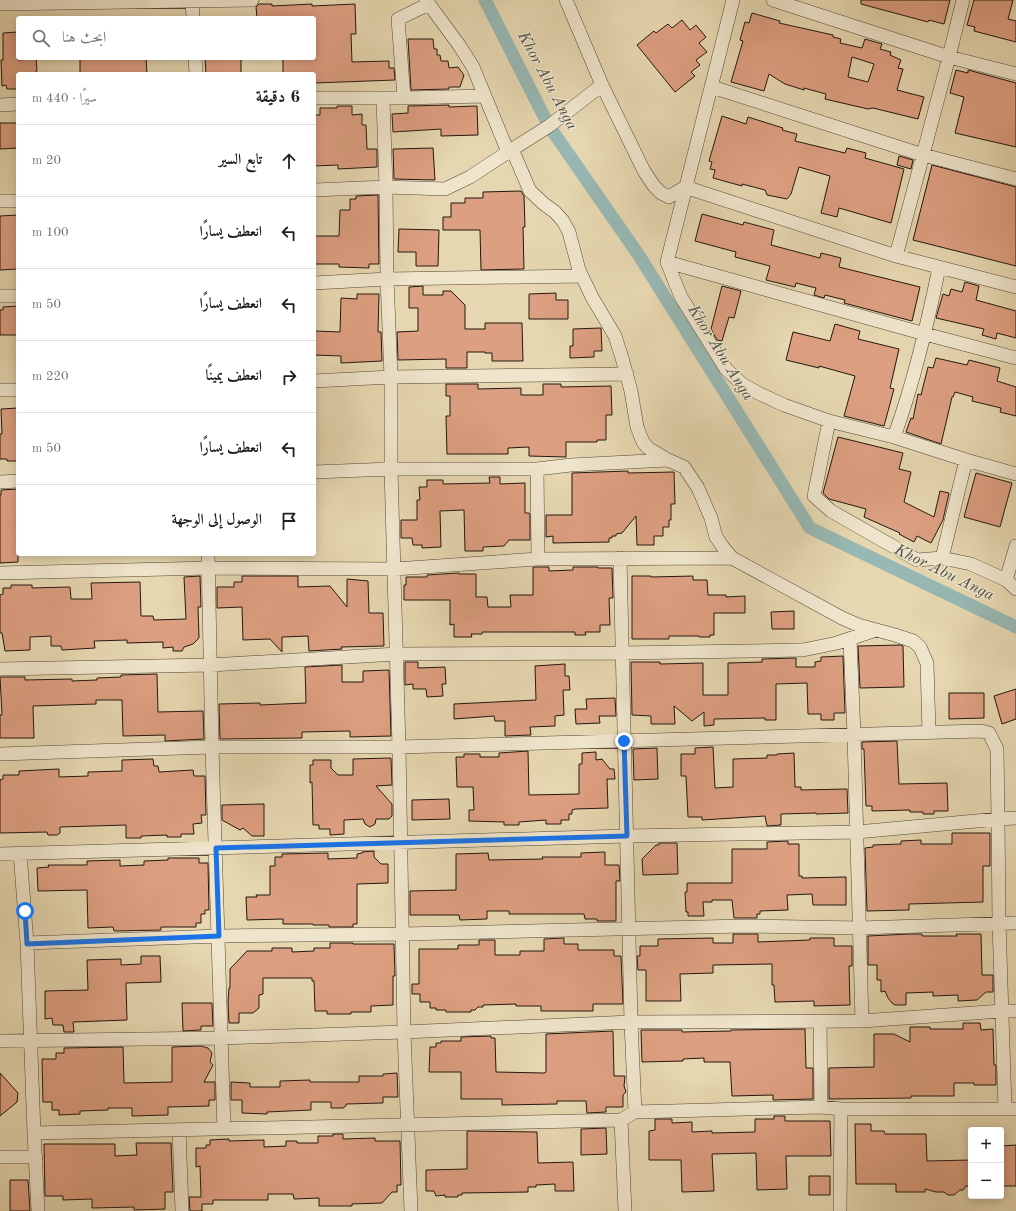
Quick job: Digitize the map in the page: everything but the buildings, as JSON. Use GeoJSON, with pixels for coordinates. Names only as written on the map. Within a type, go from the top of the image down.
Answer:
{"type":"FeatureCollection","features":[{"type":"Feature","properties":{"kind":"street"},"geometry":{"type":"LineString","coordinates":[[0,4],[252,0]]}},
{"type":"Feature","properties":{"kind":"street"},"geometry":{"type":"LineString","coordinates":[[566,0],[602,85],[644,171],[654,186],[661,193],[669,197],[685,187]]}},
{"type":"Feature","properties":{"kind":"street"},"geometry":{"type":"LineString","coordinates":[[733,0],[667,262],[681,297],[726,369],[742,384],[758,393],[784,405],[829,421],[894,437],[1016,474]]}},
{"type":"Feature","properties":{"kind":"street"},"geometry":{"type":"LineString","coordinates":[[773,0],[949,58],[1016,74]]}},
{"type":"Feature","properties":{"kind":"street"},"geometry":{"type":"LineString","coordinates":[[896,256],[963,0]]}},
{"type":"Feature","properties":{"kind":"street"},"geometry":{"type":"LineString","coordinates":[[192,1],[193,16]]}},
{"type":"Feature","properties":{"kind":"street"},"geometry":{"type":"LineString","coordinates":[[404,98],[398,19],[427,2],[459,44],[473,67],[484,96],[530,191],[555,212],[563,221],[569,232],[582,276],[592,297],[615,336],[627,374],[637,427],[643,442],[648,448],[668,460],[684,467],[698,488],[711,518],[716,537],[732,558],[842,618],[858,625],[913,641],[920,647],[927,662],[929,733]]}},
{"type":"Feature","properties":{"kind":"street"},"geometry":{"type":"LineString","coordinates":[[195,60],[196,72]]}},
{"type":"Feature","properties":{"kind":"street"},"geometry":{"type":"LineString","coordinates":[[316,190],[386,187],[445,189],[470,177],[549,126],[602,85]]}},
{"type":"Feature","properties":{"kind":"street"},"geometry":{"type":"LineString","coordinates":[[712,87],[923,155],[1016,179]]}},
{"type":"Feature","properties":{"kind":"street"},"geometry":{"type":"LineString","coordinates":[[316,98],[383,99],[484,96]]}},
{"type":"Feature","properties":{"kind":"street"},"geometry":{"type":"LineString","coordinates":[[383,99],[391,377],[391,469],[397,654],[404,1032],[411,1211]]}},
{"type":"Feature","properties":{"kind":"street"},"geometry":{"type":"LineString","coordinates":[[0,105],[16,104]]}},
{"type":"Feature","properties":{"kind":"street"},"geometry":{"type":"LineString","coordinates":[[685,187],[896,256],[1016,287]]}},
{"type":"Feature","properties":{"kind":"street"},"geometry":{"type":"LineString","coordinates":[[0,201],[16,201]]}},
{"type":"Feature","properties":{"kind":"street"},"geometry":{"type":"LineString","coordinates":[[667,262],[1016,358]]}},
{"type":"Feature","properties":{"kind":"street"},"geometry":{"type":"LineString","coordinates":[[894,437],[905,406],[925,334],[939,268]]}},
{"type":"Feature","properties":{"kind":"street"},"geometry":{"type":"LineString","coordinates":[[316,283],[387,279],[582,276]]}},
{"type":"Feature","properties":{"kind":"street"},"geometry":{"type":"LineString","coordinates":[[0,296],[16,296]]}},
{"type":"Feature","properties":{"kind":"street"},"geometry":{"type":"LineString","coordinates":[[316,381],[391,377],[627,374]]}},
{"type":"Feature","properties":{"kind":"street"},"geometry":{"type":"LineString","coordinates":[[0,390],[16,390]]}},
{"type":"Feature","properties":{"kind":"street"},"geometry":{"type":"LineString","coordinates":[[829,421],[814,496],[831,512],[917,560],[942,558],[971,564],[1011,585],[1016,546]]}},
{"type":"Feature","properties":{"kind":"street"},"geometry":{"type":"LineString","coordinates":[[316,472],[391,469],[537,470],[571,465],[668,460]]}},
{"type":"Feature","properties":{"kind":"street"},"geometry":{"type":"LineString","coordinates":[[942,558],[966,460]]}},
{"type":"Feature","properties":{"kind":"street"},"geometry":{"type":"LineString","coordinates":[[537,470],[538,559]]}},
{"type":"Feature","properties":{"kind":"street"},"geometry":{"type":"LineString","coordinates":[[0,482],[16,481]]}},
{"type":"Feature","properties":{"kind":"street"},"geometry":{"type":"LineString","coordinates":[[208,556],[212,747],[224,1129]]}},
{"type":"Feature","properties":{"kind":"street"},"geometry":{"type":"LineString","coordinates":[[620,558],[631,1022],[635,1112]]}},
{"type":"Feature","properties":{"kind":"street"},"geometry":{"type":"LineString","coordinates":[[0,573],[209,568],[394,569],[538,559],[732,558]]}},
{"type":"Feature","properties":{"kind":"street"},"geometry":{"type":"LineString","coordinates":[[0,669],[211,665],[397,654],[622,654],[803,650],[837,643],[876,630]]}},
{"type":"Feature","properties":{"kind":"street"},"geometry":{"type":"LineString","coordinates":[[850,639],[862,1021]]}},
{"type":"Feature","properties":{"kind":"street"},"geometry":{"type":"LineString","coordinates":[[0,754],[212,747],[399,747],[981,732],[989,733],[997,749],[999,922],[1002,1010],[1011,1109],[841,1109],[821,1107],[635,1112],[622,1120],[34,1133]]}},
{"type":"Feature","properties":{"kind":"street"},"geometry":{"type":"LineString","coordinates":[[0,854],[627,836],[857,832],[1016,818]]}},
{"type":"Feature","properties":{"kind":"street"},"geometry":{"type":"LineString","coordinates":[[20,853],[27,944],[38,1211]]}},
{"type":"Feature","properties":{"kind":"street"},"geometry":{"type":"LineString","coordinates":[[27,944],[219,936],[403,934],[744,926],[859,928],[1016,922]]}},
{"type":"Feature","properties":{"kind":"street"},"geometry":{"type":"LineString","coordinates":[[0,1041],[221,1038],[631,1022],[862,1021],[1002,1010],[1016,1011]]}},
{"type":"Feature","properties":{"kind":"street"},"geometry":{"type":"LineString","coordinates":[[820,1022],[821,1107]]}},
{"type":"Feature","properties":{"kind":"street"},"geometry":{"type":"LineString","coordinates":[[840,1211],[841,1109]]}},
{"type":"Feature","properties":{"kind":"street"},"geometry":{"type":"LineString","coordinates":[[622,1120],[625,1211]]}},
{"type":"Feature","properties":{"kind":"street"},"geometry":{"type":"LineString","coordinates":[[179,1130],[182,1211]]}},
{"type":"Feature","properties":{"kind":"street"},"geometry":{"type":"LineString","coordinates":[[0,1157],[36,1158]]}},
{"type":"Feature","properties":{"kind":"waterway","name":"Khor Abu Anga"},"geometry":{"type":"LineString","coordinates":[[485,0],[549,126],[638,254],[810,528],[1016,627]]}},
{"type":"Feature","properties":{"kind":"route"},"geometry":{"type":"LineString","coordinates":[[25,911],[27,944],[219,936],[216,848],[627,836],[624,741]]}}]}
